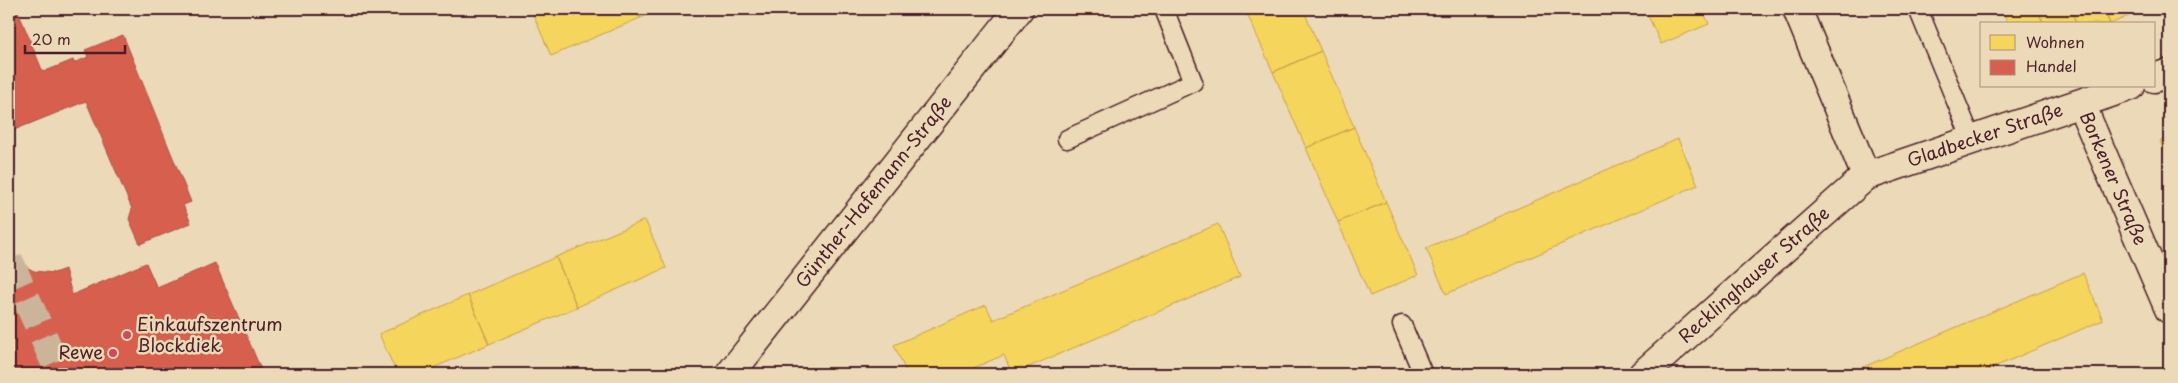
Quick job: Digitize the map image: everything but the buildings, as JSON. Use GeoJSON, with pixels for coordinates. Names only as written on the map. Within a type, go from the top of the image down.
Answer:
{"type":"FeatureCollection","features":[{"type":"Feature","properties":{"kind":"street","name":"Günther-Hafemann-Straße"},"geometry":{"type":"LineString","coordinates":[[730,374],[1020,9]]}},
{"type":"Feature","properties":{"kind":"street"},"geometry":{"type":"LineString","coordinates":[[1797,9],[1866,176]]}},
{"type":"Feature","properties":{"kind":"street"},"geometry":{"type":"LineString","coordinates":[[2156,77],[2169,73]]}},
{"type":"Feature","properties":{"kind":"street","name":"Gladbecker Straße"},"geometry":{"type":"LineString","coordinates":[[1866,176],[2125,88]]}},
{"type":"Feature","properties":{"kind":"street","name":"Borkener Straße"},"geometry":{"type":"LineString","coordinates":[[2081,104],[2169,309]]}},
{"type":"Feature","properties":{"kind":"street","name":"Recklinghauser Straße"},"geometry":{"type":"LineString","coordinates":[[1643,374],[1866,176]]}},
{"type":"Feature","properties":{"kind":"lane"},"geometry":{"type":"LineString","coordinates":[[1067,139],[1193,82],[1164,9]]}},
{"type":"Feature","properties":{"kind":"lane"},"geometry":{"type":"LineString","coordinates":[[1918,9],[1972,140]]}},
{"type":"Feature","properties":{"kind":"lane"},"geometry":{"type":"LineString","coordinates":[[1402,325],[1423,374]]}},
{"type":"Feature","properties":{"kind":"tunnel"},"geometry":{"type":"LineString","coordinates":[[9,260],[60,374]]}},
{"type":"Feature","properties":{"kind":"place","name":"Einkaufszentrum Blockdiek"},"geometry":{"type":"Point","coordinates":[127,335]}},
{"type":"Feature","properties":{"kind":"place","name":"Rewe"},"geometry":{"type":"Point","coordinates":[113,353]}}]}
